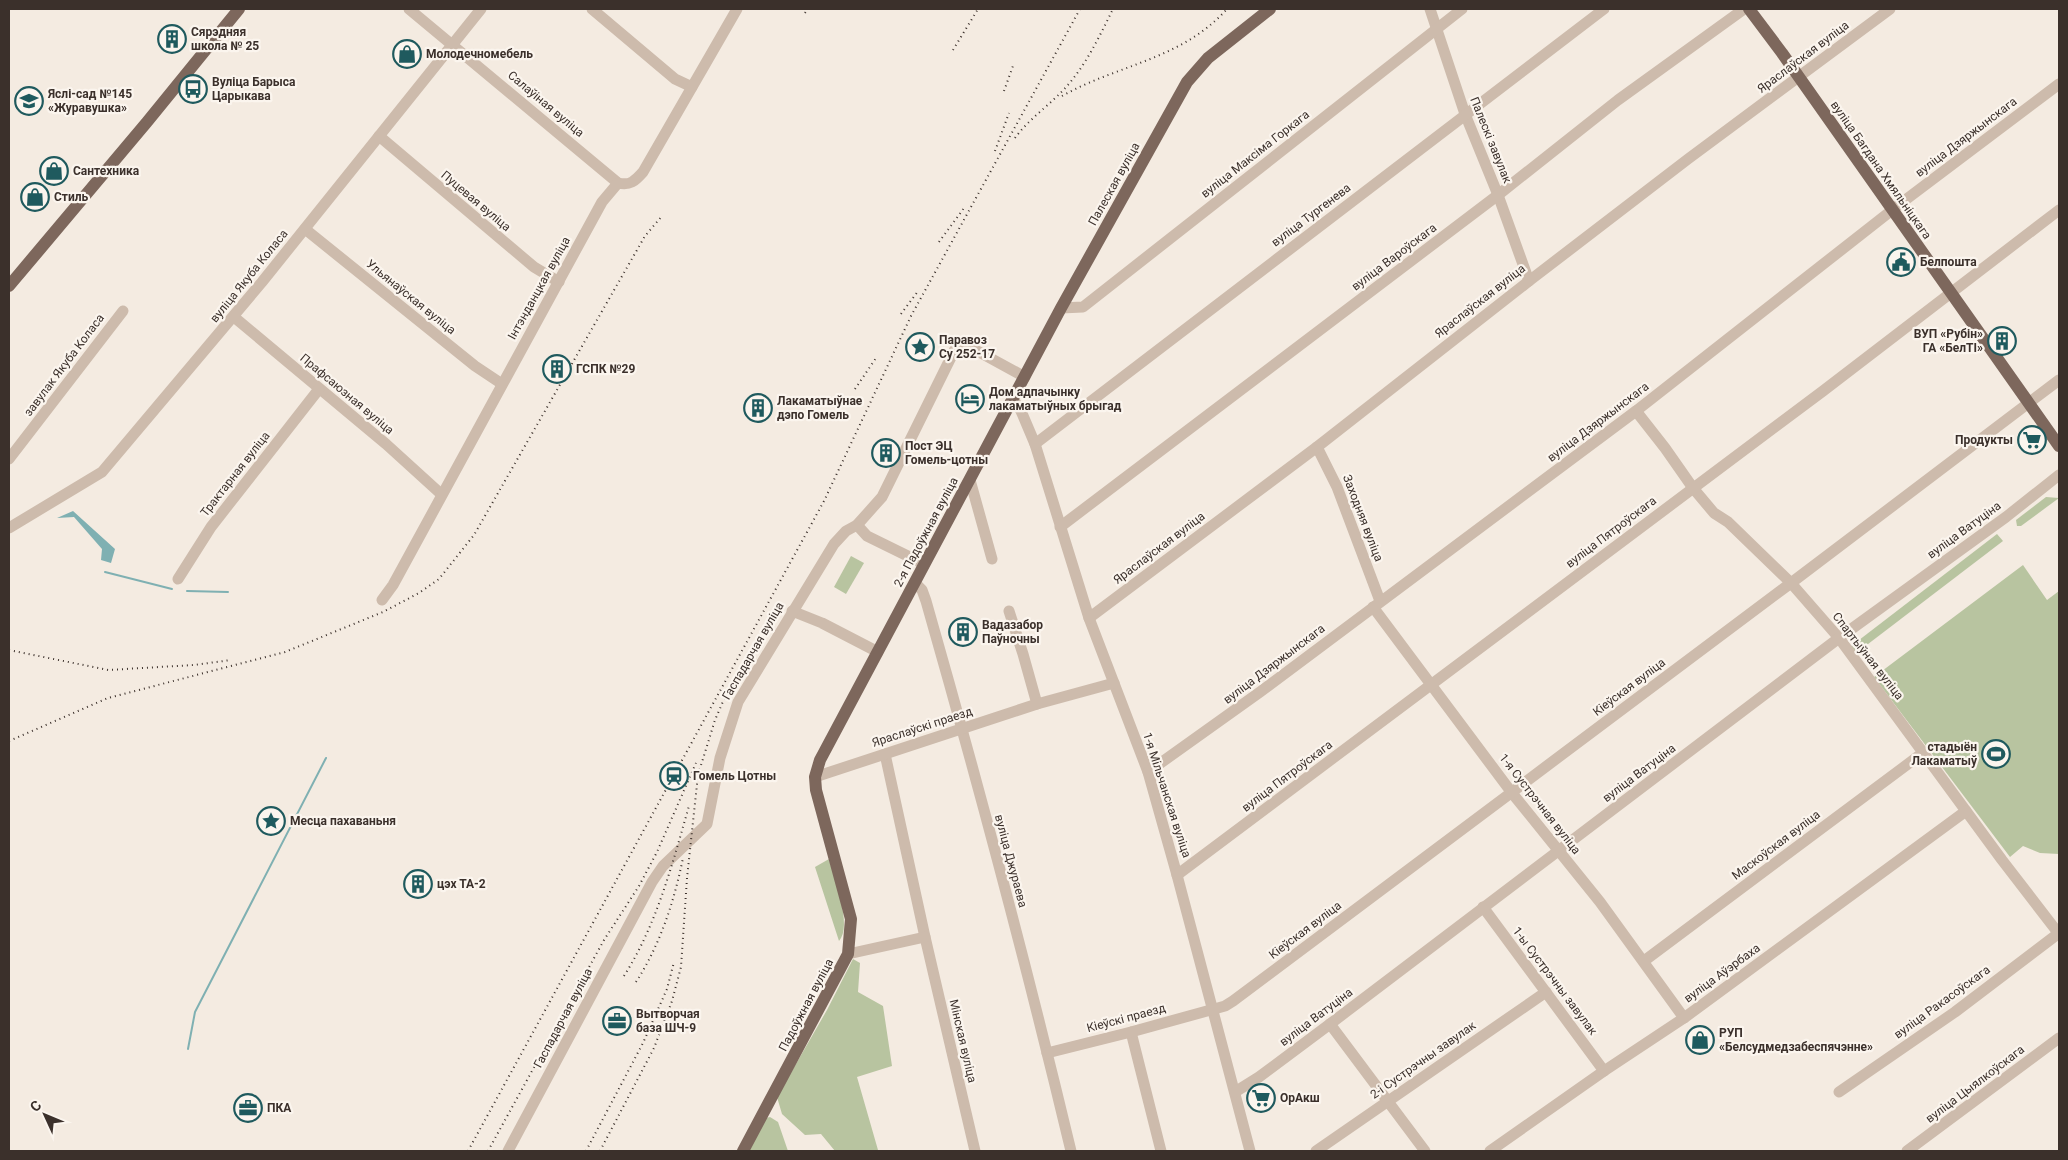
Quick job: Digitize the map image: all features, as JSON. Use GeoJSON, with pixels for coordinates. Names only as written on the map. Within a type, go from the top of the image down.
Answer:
{"type":"FeatureCollection","features":[{"type":"Feature","properties":{"kind":"main road"},"geometry":{"type":"LineString","coordinates":[[9,286],[239,9]]}},
{"type":"Feature","properties":{"kind":"main road","name":"Палеская вуліца"},"geometry":{"type":"LineString","coordinates":[[1013,399],[1061,308],[1187,82],[1208,58],[1270,9]]}},
{"type":"Feature","properties":{"kind":"main road","name":"вуліца Багдана Хмяльніцкага"},"geometry":{"type":"LineString","coordinates":[[1749,9],[2059,446]]}},
{"type":"Feature","properties":{"kind":"main road","name":"2-я Падоўжная вуліца"},"geometry":{"type":"LineString","coordinates":[[819,804],[815,777],[820,760],[1013,399]]}},
{"type":"Feature","properties":{"kind":"main road","name":"Падоўжная вуліца"},"geometry":{"type":"LineString","coordinates":[[743,1151],[848,954],[851,919],[819,804]]}},
{"type":"Feature","properties":{"kind":"street","name":"Салаўіная вуліца"},"geometry":{"type":"LineString","coordinates":[[409,9],[618,183]]}},
{"type":"Feature","properties":{"kind":"street","name":"вуліца Якуба Коласа"},"geometry":{"type":"LineString","coordinates":[[9,528],[102,472],[234,316],[481,9]]}},
{"type":"Feature","properties":{"kind":"street"},"geometry":{"type":"LineString","coordinates":[[592,9],[675,79],[692,87]]}},
{"type":"Feature","properties":{"kind":"street"},"geometry":{"type":"LineString","coordinates":[[618,183],[626,185],[635,182],[643,172],[737,9]]}},
{"type":"Feature","properties":{"kind":"street","name":"Палескі завулак"},"geometry":{"type":"LineString","coordinates":[[1430,9],[1465,114],[1498,195],[1529,280]]}},
{"type":"Feature","properties":{"kind":"street","name":"вуліца Максіма Горкага"},"geometry":{"type":"LineString","coordinates":[[1061,308],[1083,306],[1462,9]]}},
{"type":"Feature","properties":{"kind":"street","name":"вуліца Тургенева"},"geometry":{"type":"LineString","coordinates":[[1034,444],[1604,9]]}},
{"type":"Feature","properties":{"kind":"street","name":"вуліца Вароўскага"},"geometry":{"type":"LineString","coordinates":[[1060,527],[1498,195],[1618,100],[1744,9]]}},
{"type":"Feature","properties":{"kind":"street","name":"Яраслаўская вуліца"},"geometry":{"type":"LineString","coordinates":[[1089,618],[1317,447],[1529,280],[1890,9]]}},
{"type":"Feature","properties":{"kind":"street","name":"вуліца Дзяржынскага"},"geometry":{"type":"LineString","coordinates":[[1148,772],[1253,697],[1636,411],[1892,210],[2059,84]]}},
{"type":"Feature","properties":{"kind":"street","name":"Пуцевая вуліца"},"geometry":{"type":"LineString","coordinates":[[379,136],[534,268],[559,282]]}},
{"type":"Feature","properties":{"kind":"street","name":"Інтэнданцкая вуліца"},"geometry":{"type":"LineString","coordinates":[[382,600],[602,202],[618,183]]}},
{"type":"Feature","properties":{"kind":"street","name":"вуліца Пятроўскага"},"geometry":{"type":"LineString","coordinates":[[1177,875],[1951,294],[2059,210]]}},
{"type":"Feature","properties":{"kind":"street","name":"Ульянаўская вуліца"},"geometry":{"type":"LineString","coordinates":[[305,229],[475,366],[502,384]]}},
{"type":"Feature","properties":{"kind":"street","name":"завулак Якуба Коласа"},"geometry":{"type":"LineString","coordinates":[[9,460],[123,311]]}},
{"type":"Feature","properties":{"kind":"street","name":"Прафсаюзная вуліца"},"geometry":{"type":"LineString","coordinates":[[234,316],[386,444],[441,494]]}},
{"type":"Feature","properties":{"kind":"street","name":"Гаспадарчая вуліца"},"geometry":{"type":"LineString","coordinates":[[508,1151],[652,882],[664,866],[707,824],[720,758],[738,702],[834,544],[846,531],[857,525],[882,497],[959,341],[1025,377]]}},
{"type":"Feature","properties":{"kind":"street","name":"Кіеўская вуліца"},"geometry":{"type":"LineString","coordinates":[[1212,1009],[1225,1006],[1233,1001],[2059,380]]}},
{"type":"Feature","properties":{"kind":"street","name":"Трактарная вуліца"},"geometry":{"type":"LineString","coordinates":[[178,579],[211,527],[319,389]]}},
{"type":"Feature","properties":{"kind":"street","name":"1-я Мільчанская вуліца"},"geometry":{"type":"LineString","coordinates":[[1013,399],[1021,411],[1034,444],[1089,618],[1148,772],[1250,1151]]}},
{"type":"Feature","properties":{"kind":"street","name":"Спартыўная вуліца"},"geometry":{"type":"LineString","coordinates":[[1636,411],[1714,513],[1728,522],[1791,583],[1838,638],[2059,933]]}},
{"type":"Feature","properties":{"kind":"street","name":"Заходняя вуліца"},"geometry":{"type":"LineString","coordinates":[[1317,447],[1337,486],[1376,604]]}},
{"type":"Feature","properties":{"kind":"street","name":"вуліца Ватуціна"},"geometry":{"type":"LineString","coordinates":[[1235,1092],[1330,1024],[1838,638],[2006,517],[2059,475]]}},
{"type":"Feature","properties":{"kind":"street"},"geometry":{"type":"LineString","coordinates":[[970,480],[992,559]]}},
{"type":"Feature","properties":{"kind":"street"},"geometry":{"type":"LineString","coordinates":[[857,525],[866,536],[924,564]]}},
{"type":"Feature","properties":{"kind":"street","name":"вуліца Джураева"},"geometry":{"type":"LineString","coordinates":[[915,583],[922,590],[926,601],[962,729],[1071,1151]]}},
{"type":"Feature","properties":{"kind":"street","name":"1-я Сустрэчная вуліца"},"geometry":{"type":"LineString","coordinates":[[1376,604],[1432,685],[1512,793],[1644,961],[1684,1018]]}},
{"type":"Feature","properties":{"kind":"street"},"geometry":{"type":"LineString","coordinates":[[792,611],[822,623],[878,652]]}},
{"type":"Feature","properties":{"kind":"street"},"geometry":{"type":"LineString","coordinates":[[1009,611],[1037,704]]}},
{"type":"Feature","properties":{"kind":"street","name":"Яраслаўскі праезд"},"geometry":{"type":"LineString","coordinates":[[815,777],[1037,704],[1114,683]]}},
{"type":"Feature","properties":{"kind":"street","name":"Маскоўская вуліца"},"geometry":{"type":"LineString","coordinates":[[1644,961],[1924,752]]}},
{"type":"Feature","properties":{"kind":"street","name":"Мінская вуліца"},"geometry":{"type":"LineString","coordinates":[[885,754],[975,1151]]}},
{"type":"Feature","properties":{"kind":"street","name":"вуліца Аўэрбаха"},"geometry":{"type":"LineString","coordinates":[[1490,1151],[1604,1071],[1684,1018],[1966,810]]}},
{"type":"Feature","properties":{"kind":"street","name":"1-ы Сустрэчны завулак"},"geometry":{"type":"LineString","coordinates":[[1483,907],[1604,1071]]}},
{"type":"Feature","properties":{"kind":"street","name":"вуліца Ракасоўскага"},"geometry":{"type":"LineString","coordinates":[[1839,1092],[1955,1012],[2059,933]]}},
{"type":"Feature","properties":{"kind":"street"},"geometry":{"type":"LineString","coordinates":[[848,954],[925,936]]}},
{"type":"Feature","properties":{"kind":"street","name":"2-і Сустрэчны завулак"},"geometry":{"type":"LineString","coordinates":[[1324,1149],[1388,1101],[1546,992]]}},
{"type":"Feature","properties":{"kind":"street","name":"Кіеўскі праезд"},"geometry":{"type":"LineString","coordinates":[[1047,1053],[1212,1009]]}},
{"type":"Feature","properties":{"kind":"street"},"geometry":{"type":"LineString","coordinates":[[1330,1024],[1425,1151]]}},
{"type":"Feature","properties":{"kind":"street"},"geometry":{"type":"LineString","coordinates":[[1131,1032],[1161,1151]]}},
{"type":"Feature","properties":{"kind":"street","name":"вуліца Цыялкоўскага"},"geometry":{"type":"LineString","coordinates":[[1907,1151],[2059,1038]]}},
{"type":"Feature","properties":{"kind":"green space"},"geometry":{"type":"Polygon","coordinates":[[[2046,497],[2059,498],[2021,526],[2017,526],[2016,520],[2046,497]]]}},
{"type":"Feature","properties":{"kind":"green space"},"geometry":{"type":"Polygon","coordinates":[[[1997,534],[2003,541],[1855,654],[1850,647],[1997,534]]]}},
{"type":"Feature","properties":{"kind":"green space"},"geometry":{"type":"Polygon","coordinates":[[[851,556],[864,563],[846,594],[834,587],[851,556]]]}},
{"type":"Feature","properties":{"kind":"green space","name":"стадыён Лакаматыў"},"geometry":{"type":"Polygon","coordinates":[[[2023,565],[2047,600],[2059,591],[2059,854],[2040,853],[2023,846],[2010,857],[1874,677],[2023,565]]]}},
{"type":"Feature","properties":{"kind":"green space"},"geometry":{"type":"Polygon","coordinates":[[[829,859],[843,913],[843,934],[839,941],[815,867],[829,859]]]}},
{"type":"Feature","properties":{"kind":"green space"},"geometry":{"type":"Polygon","coordinates":[[[853,959],[860,963],[858,992],[883,1006],[892,1066],[857,1077],[878,1150],[835,1151],[821,1134],[805,1135],[782,1114],[777,1097],[827,1010],[853,959]]]}},
{"type":"Feature","properties":{"kind":"green space"},"geometry":{"type":"Polygon","coordinates":[[[770,1117],[778,1122],[788,1151],[749,1151],[766,1118],[770,1117]]]}},
{"type":"Feature","properties":{"kind":"water"},"geometry":{"type":"Polygon","coordinates":[[[73,511],[115,549],[111,563],[101,560],[102,549],[74,517],[57,518],[73,511]]]}},
{"type":"Feature","properties":{"kind":"waterway"},"geometry":{"type":"LineString","coordinates":[[105,572],[172,589]]}},
{"type":"Feature","properties":{"kind":"waterway"},"geometry":{"type":"LineString","coordinates":[[187,591],[228,592]]}},
{"type":"Feature","properties":{"kind":"waterway"},"geometry":{"type":"LineString","coordinates":[[188,1049],[195,1012],[326,758]]}},
{"type":"Feature","properties":{"kind":"railway"},"geometry":{"type":"LineString","coordinates":[[805,13],[808,9]]}},
{"type":"Feature","properties":{"kind":"railway"},"geometry":{"type":"LineString","coordinates":[[953,50],[978,9]]}},
{"type":"Feature","properties":{"kind":"railway"},"geometry":{"type":"LineString","coordinates":[[468,1151],[824,501],[911,316],[1080,9]]}},
{"type":"Feature","properties":{"kind":"railway"},"geometry":{"type":"LineString","coordinates":[[1015,138],[1065,88],[1078,72],[1113,9]]}},
{"type":"Feature","properties":{"kind":"railway"},"geometry":{"type":"LineString","coordinates":[[1062,96],[1105,76],[1170,51],[1190,40],[1227,9]]}},
{"type":"Feature","properties":{"kind":"railway"},"geometry":{"type":"LineString","coordinates":[[1004,91],[1014,63]]}},
{"type":"Feature","properties":{"kind":"railway"},"geometry":{"type":"LineString","coordinates":[[995,151],[1009,113]]}},
{"type":"Feature","properties":{"kind":"railway"},"geometry":{"type":"LineString","coordinates":[[939,242],[964,208]]}},
{"type":"Feature","properties":{"kind":"railway"},"geometry":{"type":"LineString","coordinates":[[9,741],[108,698],[285,652],[383,612],[419,593],[439,579],[474,535],[645,236],[662,216]]}},
{"type":"Feature","properties":{"kind":"railway"},"geometry":{"type":"LineString","coordinates":[[901,314],[919,290]]}},
{"type":"Feature","properties":{"kind":"railway"},"geometry":{"type":"LineString","coordinates":[[855,389],[876,358]]}},
{"type":"Feature","properties":{"kind":"railway"},"geometry":{"type":"LineString","coordinates":[[9,650],[108,670],[194,665],[231,660]]}},
{"type":"Feature","properties":{"kind":"railway"},"geometry":{"type":"LineString","coordinates":[[600,1151],[654,1048],[672,1001],[681,967],[687,878],[698,775],[715,720],[728,690]]}},
{"type":"Feature","properties":{"kind":"railway"},"geometry":{"type":"LineString","coordinates":[[488,1151],[604,940],[639,886],[657,852],[696,763]]}},
{"type":"Feature","properties":{"kind":"railway"},"geometry":{"type":"LineString","coordinates":[[624,976],[636,956],[655,915],[670,872],[689,806]]}},
{"type":"Feature","properties":{"kind":"railway"},"geometry":{"type":"LineString","coordinates":[[636,982],[645,968],[665,923],[683,858]]}},
{"type":"Feature","properties":{"kind":"railway"},"geometry":{"type":"LineString","coordinates":[[586,1151],[643,1043],[667,989],[674,962]]}},
{"type":"Feature","properties":{"kind":"place","name":"Сярэдняя школа № 25"},"geometry":{"type":"Point","coordinates":[172,39]}},
{"type":"Feature","properties":{"kind":"place","name":"Молодечномебель"},"geometry":{"type":"Point","coordinates":[407,54]}},
{"type":"Feature","properties":{"kind":"place","name":"Вуліца Барыса Царыкава"},"geometry":{"type":"Point","coordinates":[193,89]}},
{"type":"Feature","properties":{"kind":"place","name":"Яслі-сад №145 «Журавушка»"},"geometry":{"type":"Point","coordinates":[29,101]}},
{"type":"Feature","properties":{"kind":"place","name":"Сантехника"},"geometry":{"type":"Point","coordinates":[54,171]}},
{"type":"Feature","properties":{"kind":"place","name":"Стиль"},"geometry":{"type":"Point","coordinates":[35,197]}},
{"type":"Feature","properties":{"kind":"place","name":"Белпошта"},"geometry":{"type":"Point","coordinates":[1901,262]}},
{"type":"Feature","properties":{"kind":"place","name":"ВУП «Рубін» ГА «БелТІ»"},"geometry":{"type":"Point","coordinates":[2002,341]}},
{"type":"Feature","properties":{"kind":"place","name":"Паравоз Су 252-17"},"geometry":{"type":"Point","coordinates":[920,347]}},
{"type":"Feature","properties":{"kind":"place","name":"ГСПК №29"},"geometry":{"type":"Point","coordinates":[557,369]}},
{"type":"Feature","properties":{"kind":"place","name":"Дом адпачынку лакаматыўных брыгад"},"geometry":{"type":"Point","coordinates":[970,399]}},
{"type":"Feature","properties":{"kind":"place","name":"Лакаматыўнае дэпо Гомель"},"geometry":{"type":"Point","coordinates":[758,408]}},
{"type":"Feature","properties":{"kind":"place","name":"Продукты"},"geometry":{"type":"Point","coordinates":[2032,440]}},
{"type":"Feature","properties":{"kind":"place","name":"Пост ЭЦ Гомель-цотны"},"geometry":{"type":"Point","coordinates":[886,453]}},
{"type":"Feature","properties":{"kind":"place","name":"Вадазабор Паўночны"},"geometry":{"type":"Point","coordinates":[963,632]}},
{"type":"Feature","properties":{"kind":"place","name":"стадыён Лакаматыў"},"geometry":{"type":"Point","coordinates":[1996,754]}},
{"type":"Feature","properties":{"kind":"place","name":"Гомель Цотны"},"geometry":{"type":"Point","coordinates":[674,776]}},
{"type":"Feature","properties":{"kind":"place","name":"Месца пахаваньня"},"geometry":{"type":"Point","coordinates":[271,821]}},
{"type":"Feature","properties":{"kind":"place","name":"цэх ТА-2"},"geometry":{"type":"Point","coordinates":[418,884]}},
{"type":"Feature","properties":{"kind":"place","name":"Вытворчая база ШЧ-9"},"geometry":{"type":"Point","coordinates":[617,1021]}},
{"type":"Feature","properties":{"kind":"place","name":"РУП «Белсудмедзабеспячэнне»"},"geometry":{"type":"Point","coordinates":[1700,1040]}},
{"type":"Feature","properties":{"kind":"place","name":"ОрАкш"},"geometry":{"type":"Point","coordinates":[1261,1098]}},
{"type":"Feature","properties":{"kind":"place","name":"ПКА"},"geometry":{"type":"Point","coordinates":[248,1108]}}]}
